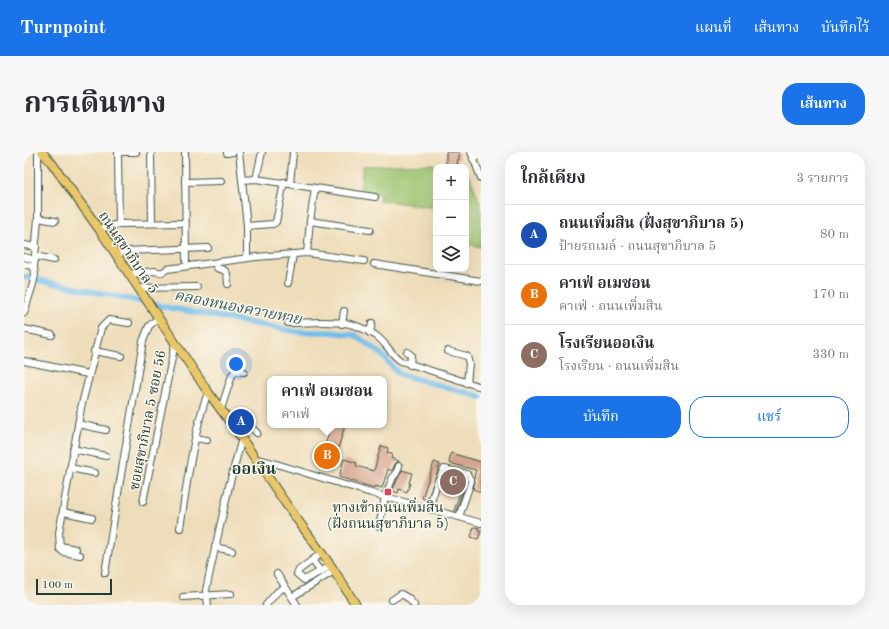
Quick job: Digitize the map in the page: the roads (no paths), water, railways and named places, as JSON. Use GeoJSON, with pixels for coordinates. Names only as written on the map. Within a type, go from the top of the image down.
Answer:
{"type":"FeatureCollection","features":[{"type":"Feature","properties":{"kind":"main road","name":"ถนนสุขาภิบาล 5"},"geometry":{"type":"LineString","coordinates":[[42,152],[51,162],[99,229],[208,392],[240,435],[286,504],[333,568],[356,605]]}},
{"type":"Feature","properties":{"kind":"street"},"geometry":{"type":"LineString","coordinates":[[24,313],[35,275],[34,267],[38,218],[38,152]]}},
{"type":"Feature","properties":{"kind":"street"},"geometry":{"type":"LineString","coordinates":[[119,224],[118,152],[136,152]]}},
{"type":"Feature","properties":{"kind":"street"},"geometry":{"type":"LineString","coordinates":[[151,152],[152,223]]}},
{"type":"Feature","properties":{"kind":"street"},"geometry":{"type":"LineString","coordinates":[[185,152],[186,261]]}},
{"type":"Feature","properties":{"kind":"street"},"geometry":{"type":"LineString","coordinates":[[239,152],[247,226],[247,258]]}},
{"type":"Feature","properties":{"kind":"street"},"geometry":{"type":"LineString","coordinates":[[256,179],[262,152]]}},
{"type":"Feature","properties":{"kind":"street"},"geometry":{"type":"LineString","coordinates":[[471,152],[480,175]]}},
{"type":"Feature","properties":{"kind":"street"},"geometry":{"type":"LineString","coordinates":[[247,226],[273,224],[276,222],[287,183],[293,153]]}},
{"type":"Feature","properties":{"kind":"street"},"geometry":{"type":"LineString","coordinates":[[473,159],[481,154]]}},
{"type":"Feature","properties":{"kind":"street"},"geometry":{"type":"LineString","coordinates":[[242,180],[256,179],[375,197]]}},
{"type":"Feature","properties":{"kind":"street"},"geometry":{"type":"LineString","coordinates":[[185,182],[221,181]]}},
{"type":"Feature","properties":{"kind":"street"},"geometry":{"type":"LineString","coordinates":[[307,253],[315,188]]}},
{"type":"Feature","properties":{"kind":"street"},"geometry":{"type":"LineString","coordinates":[[38,218],[55,221]]}},
{"type":"Feature","properties":{"kind":"street"},"geometry":{"type":"LineString","coordinates":[[310,221],[370,230]]}},
{"type":"Feature","properties":{"kind":"street"},"geometry":{"type":"LineString","coordinates":[[99,229],[119,224],[185,223]]}},
{"type":"Feature","properties":{"kind":"street"},"geometry":{"type":"LineString","coordinates":[[24,246],[36,247]]}},
{"type":"Feature","properties":{"kind":"street"},"geometry":{"type":"LineString","coordinates":[[116,256],[125,251],[208,248]]}},
{"type":"Feature","properties":{"kind":"street"},"geometry":{"type":"LineString","coordinates":[[129,274],[155,271],[158,273],[167,269],[247,258],[307,253],[364,261]]}},
{"type":"Feature","properties":{"kind":"street"},"geometry":{"type":"LineString","coordinates":[[288,283],[293,255]]}},
{"type":"Feature","properties":{"kind":"street"},"geometry":{"type":"LineString","coordinates":[[24,257],[54,260]]}},
{"type":"Feature","properties":{"kind":"street"},"geometry":{"type":"LineString","coordinates":[[214,263],[217,268],[225,270],[228,284]]}},
{"type":"Feature","properties":{"kind":"street"},"geometry":{"type":"LineString","coordinates":[[24,264],[34,267]]}},
{"type":"Feature","properties":{"kind":"street"},"geometry":{"type":"LineString","coordinates":[[374,264],[481,281]]}},
{"type":"Feature","properties":{"kind":"street"},"geometry":{"type":"LineString","coordinates":[[139,288],[197,287]]}},
{"type":"Feature","properties":{"kind":"street"},"geometry":{"type":"LineString","coordinates":[[342,324],[344,311]]}},
{"type":"Feature","properties":{"kind":"street"},"geometry":{"type":"LineString","coordinates":[[105,572],[143,341],[149,326],[158,318]]}},
{"type":"Feature","properties":{"kind":"street"},"geometry":{"type":"LineString","coordinates":[[80,555],[62,552],[59,533],[73,449],[88,374],[99,331],[106,322],[113,320],[129,323]]}},
{"type":"Feature","properties":{"kind":"street"},"geometry":{"type":"LineString","coordinates":[[288,323],[352,325],[380,339],[396,358],[410,365],[481,387]]}},
{"type":"Feature","properties":{"kind":"street"},"geometry":{"type":"LineString","coordinates":[[370,333],[372,323]]}},
{"type":"Feature","properties":{"kind":"street"},"geometry":{"type":"LineString","coordinates":[[24,329],[52,335]]}},
{"type":"Feature","properties":{"kind":"street","name":"ซอยสุขาภิบาล 5 ซอย 56"},"geometry":{"type":"LineString","coordinates":[[143,502],[175,343]]}},
{"type":"Feature","properties":{"kind":"street"},"geometry":{"type":"LineString","coordinates":[[94,351],[121,356]]}},
{"type":"Feature","properties":{"kind":"street"},"geometry":{"type":"LineString","coordinates":[[448,351],[467,356],[469,364],[466,383]]}},
{"type":"Feature","properties":{"kind":"street"},"geometry":{"type":"LineString","coordinates":[[407,352],[411,355],[410,365]]}},
{"type":"Feature","properties":{"kind":"street"},"geometry":{"type":"LineString","coordinates":[[24,361],[88,374]]}},
{"type":"Feature","properties":{"kind":"street"},"geometry":{"type":"LineString","coordinates":[[221,409],[232,375],[235,371],[244,372]]}},
{"type":"Feature","properties":{"kind":"street"},"geometry":{"type":"LineString","coordinates":[[180,528],[195,438],[203,404],[208,392]]}},
{"type":"Feature","properties":{"kind":"street"},"geometry":{"type":"LineString","coordinates":[[78,424],[106,430]]}},
{"type":"Feature","properties":{"kind":"street"},"geometry":{"type":"LineString","coordinates":[[208,605],[206,590],[240,435],[248,427],[251,427],[257,433]]}},
{"type":"Feature","properties":{"kind":"street"},"geometry":{"type":"LineString","coordinates":[[195,438],[206,440]]}},
{"type":"Feature","properties":{"kind":"street"},"geometry":{"type":"LineString","coordinates":[[73,449],[106,456]]}},
{"type":"Feature","properties":{"kind":"street"},"geometry":{"type":"LineString","coordinates":[[256,459],[298,470],[385,497],[481,523]]}},
{"type":"Feature","properties":{"kind":"street"},"geometry":{"type":"LineString","coordinates":[[379,526],[385,497],[393,476],[396,474],[399,466]]}},
{"type":"Feature","properties":{"kind":"street"},"geometry":{"type":"LineString","coordinates":[[70,468],[95,473]]}},
{"type":"Feature","properties":{"kind":"street"},"geometry":{"type":"LineString","coordinates":[[429,508],[438,480],[444,469],[467,474],[471,481],[459,517]]}},
{"type":"Feature","properties":{"kind":"street"},"geometry":{"type":"LineString","coordinates":[[63,512],[92,518]]}},
{"type":"Feature","properties":{"kind":"street"},"geometry":{"type":"LineString","coordinates":[[60,546],[76,549]]}},
{"type":"Feature","properties":{"kind":"street"},"geometry":{"type":"LineString","coordinates":[[215,547],[232,551]]}},
{"type":"Feature","properties":{"kind":"street"},"geometry":{"type":"LineString","coordinates":[[322,553],[299,570],[297,574],[298,576],[304,580],[333,568]]}},
{"type":"Feature","properties":{"kind":"street"},"geometry":{"type":"LineString","coordinates":[[312,560],[321,572]]}},
{"type":"Feature","properties":{"kind":"street"},"geometry":{"type":"LineString","coordinates":[[292,597],[333,568]]}},
{"type":"Feature","properties":{"kind":"street"},"geometry":{"type":"LineString","coordinates":[[277,574],[297,605]]}},
{"type":"Feature","properties":{"kind":"street"},"geometry":{"type":"LineString","coordinates":[[266,605],[277,592],[285,587]]}},
{"type":"Feature","properties":{"kind":"street"},"geometry":{"type":"LineString","coordinates":[[183,598],[231,594]]}},
{"type":"Feature","properties":{"kind":"street"},"geometry":{"type":"LineString","coordinates":[[392,600],[401,594],[408,598],[414,605]]}},
{"type":"Feature","properties":{"kind":"waterway","name":"คลองหนองควายหาย"},"geometry":{"type":"LineString","coordinates":[[24,277],[171,308],[298,332],[330,332],[355,335],[380,353],[399,374],[481,397]]}},
{"type":"Feature","properties":{"kind":"place","name":"ถนนเพิ่มสิน (ฝั่งสุขาภิบาล 5)"},"geometry":{"type":"Point","coordinates":[241,422]}},
{"type":"Feature","properties":{"kind":"place","name":"คาเฟ่ อเมซอน"},"geometry":{"type":"Point","coordinates":[327,456]}},
{"type":"Feature","properties":{"kind":"place","name":"โรงเรียนออเงิน"},"geometry":{"type":"Point","coordinates":[453,482]}},
{"type":"Feature","properties":{"kind":"place","name":"ทางเข้าถนนเพิ่มสิน (ฝั่งถนนสุขาภิบาล 5)"},"geometry":{"type":"Point","coordinates":[388,492]}},
{"type":"Feature","properties":{"kind":"district","name":"ออเงิน"},"geometry":{"type":"Point","coordinates":[254,468]}}]}
